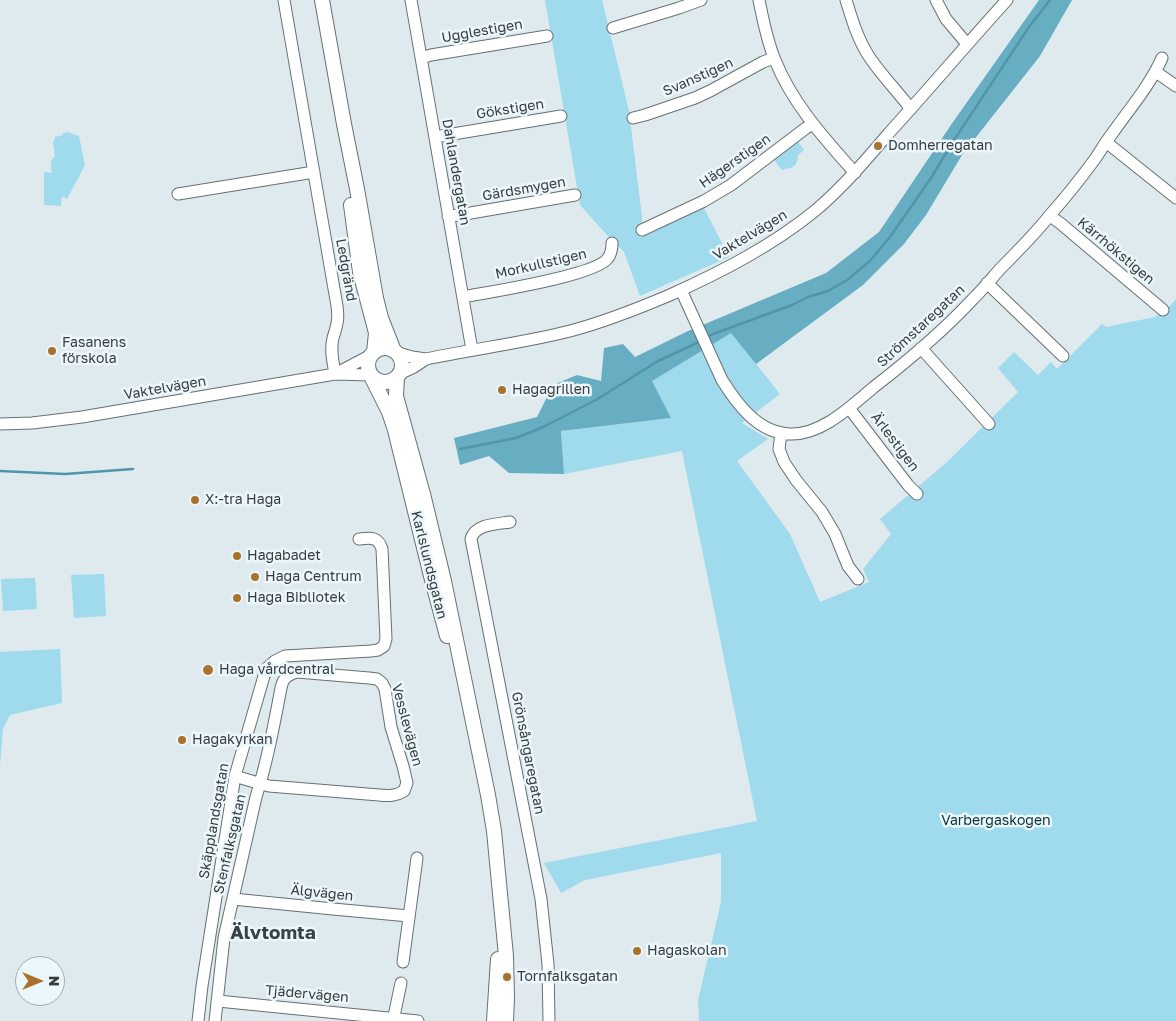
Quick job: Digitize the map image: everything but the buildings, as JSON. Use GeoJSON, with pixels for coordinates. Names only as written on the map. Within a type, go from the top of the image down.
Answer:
{"type":"FeatureCollection","features":[{"type":"Feature","properties":{"kind":"main road"},"geometry":{"type":"LineString","coordinates":[[322,0],[376,298],[381,318],[394,351],[402,364],[398,376],[392,381],[378,381],[371,376],[368,367],[376,333],[356,250],[348,183],[344,124]]}},
{"type":"Feature","properties":{"kind":"main road"},"geometry":{"type":"LineString","coordinates":[[372,354],[384,348],[394,351]]}},
{"type":"Feature","properties":{"kind":"main road","name":"Karlslundsgatan"},"geometry":{"type":"LineString","coordinates":[[371,376],[389,412],[395,430],[431,576],[479,755]]}},
{"type":"Feature","properties":{"kind":"main road","name":"Karlslundsgatan"},"geometry":{"type":"LineString","coordinates":[[398,376],[396,396],[423,494],[444,581],[488,795],[494,831],[502,911],[507,977],[506,1021]]}},
{"type":"Feature","properties":{"kind":"main road","name":"Karlslundsgatan"},"geometry":{"type":"LineString","coordinates":[[494,1021],[502,911]]}},
{"type":"Feature","properties":{"kind":"street","name":"Ledgränd"},"geometry":{"type":"LineString","coordinates":[[284,0],[337,306],[338,321],[333,339],[332,354],[336,374]]}},
{"type":"Feature","properties":{"kind":"street","name":"Dahlandergatan"},"geometry":{"type":"LineString","coordinates":[[411,0],[472,350]]}},
{"type":"Feature","properties":{"kind":"street"},"geometry":{"type":"LineString","coordinates":[[613,28],[701,0]]}},
{"type":"Feature","properties":{"kind":"street"},"geometry":{"type":"LineString","coordinates":[[759,0],[774,58],[789,90],[813,124],[855,173]]}},
{"type":"Feature","properties":{"kind":"street"},"geometry":{"type":"LineString","coordinates":[[846,0],[855,28],[870,58],[911,109]]}},
{"type":"Feature","properties":{"kind":"street"},"geometry":{"type":"LineString","coordinates":[[936,0],[946,19],[967,44]]}},
{"type":"Feature","properties":{"kind":"street","name":"Vaktelvägen"},"geometry":{"type":"LineString","coordinates":[[398,376],[426,360],[524,341],[586,326],[635,309],[682,290],[734,264],[782,236],[816,210],[855,173],[1007,0]]}},
{"type":"Feature","properties":{"kind":"street","name":"Ugglestigen"},"geometry":{"type":"LineString","coordinates":[[421,58],[547,36]]}},
{"type":"Feature","properties":{"kind":"street","name":"Svanstigen"},"geometry":{"type":"LineString","coordinates":[[633,118],[710,92],[763,62],[774,58]]}},
{"type":"Feature","properties":{"kind":"street","name":"Strömstaregatan"},"geometry":{"type":"LineString","coordinates":[[682,290],[722,380],[741,407],[762,425],[781,433],[795,434],[820,427],[849,408],[921,348],[973,299],[1050,216],[1096,158],[1156,72],[1162,58]]}},
{"type":"Feature","properties":{"kind":"street"},"geometry":{"type":"LineString","coordinates":[[1156,72],[1176,86]]}},
{"type":"Feature","properties":{"kind":"street","name":"Gökstigen"},"geometry":{"type":"LineString","coordinates":[[435,137],[561,116]]}},
{"type":"Feature","properties":{"kind":"street","name":"Hägerstigen"},"geometry":{"type":"LineString","coordinates":[[642,230],[704,201],[731,185],[813,124]]}},
{"type":"Feature","properties":{"kind":"street"},"geometry":{"type":"LineString","coordinates":[[1106,142],[1176,198]]}},
{"type":"Feature","properties":{"kind":"street"},"geometry":{"type":"LineString","coordinates":[[178,194],[314,172]]}},
{"type":"Feature","properties":{"kind":"street","name":"Gärdsmygen"},"geometry":{"type":"LineString","coordinates":[[448,216],[575,195]]}},
{"type":"Feature","properties":{"kind":"street","name":"Kärrhökstigen"},"geometry":{"type":"LineString","coordinates":[[1050,216],[1163,310]]}},
{"type":"Feature","properties":{"kind":"street","name":"Morkullstigen"},"geometry":{"type":"LineString","coordinates":[[463,297],[543,282],[597,267],[608,259],[612,244]]}},
{"type":"Feature","properties":{"kind":"street"},"geometry":{"type":"LineString","coordinates":[[987,283],[1063,356]]}},
{"type":"Feature","properties":{"kind":"street"},"geometry":{"type":"LineString","coordinates":[[921,348],[989,424]]}},
{"type":"Feature","properties":{"kind":"street","name":"Vaktelvägen"},"geometry":{"type":"LineString","coordinates":[[394,351],[426,360]]}},
{"type":"Feature","properties":{"kind":"street","name":"Vaktelvägen"},"geometry":{"type":"LineString","coordinates":[[336,374],[372,354]]}},
{"type":"Feature","properties":{"kind":"street","name":"Vaktelvägen"},"geometry":{"type":"LineString","coordinates":[[0,424],[82,417],[336,374],[371,376]]}},
{"type":"Feature","properties":{"kind":"street","name":"Ärlestigen"},"geometry":{"type":"LineString","coordinates":[[849,408],[908,485],[918,494]]}},
{"type":"Feature","properties":{"kind":"street"},"geometry":{"type":"LineString","coordinates":[[781,433],[779,449],[784,462],[822,512],[835,534],[848,566],[858,580]]}},
{"type":"Feature","properties":{"kind":"street","name":"Grönsångaregatan"},"geometry":{"type":"LineString","coordinates":[[510,522],[476,529],[472,533],[471,538],[541,899],[548,971],[549,1021]]}},
{"type":"Feature","properties":{"kind":"street","name":"Skäpplandsgatan"},"geometry":{"type":"LineString","coordinates":[[198,1021],[235,776],[267,668],[285,656],[371,651],[378,650],[384,646],[386,634],[382,549],[380,542],[376,539],[359,538]]}},
{"type":"Feature","properties":{"kind":"street","name":"Vesslevägen"},"geometry":{"type":"LineString","coordinates":[[235,776],[270,786],[379,796],[392,796],[404,791],[407,783],[391,727],[385,689],[382,683],[377,679],[297,672],[286,677]]}},
{"type":"Feature","properties":{"kind":"street","name":"Stenfalksgatan"},"geometry":{"type":"LineString","coordinates":[[216,1021],[224,938],[256,798],[265,768],[282,682],[286,677]]}},
{"type":"Feature","properties":{"kind":"street"},"geometry":{"type":"LineString","coordinates":[[403,962],[417,858]]}},
{"type":"Feature","properties":{"kind":"street","name":"Älgvägen"},"geometry":{"type":"LineString","coordinates":[[233,898],[333,910],[409,916]]}},
{"type":"Feature","properties":{"kind":"street"},"geometry":{"type":"LineString","coordinates":[[393,1020],[401,983]]}},
{"type":"Feature","properties":{"kind":"street","name":"Tjädervägen"},"geometry":{"type":"LineString","coordinates":[[218,1001],[418,1021]]}},
{"type":"Feature","properties":{"kind":"green space"},"geometry":{"type":"Polygon","coordinates":[[[545,0],[602,0],[629,111],[642,217],[642,237],[704,208],[729,257],[640,296],[624,252],[580,205],[545,0]]]}},
{"type":"Feature","properties":{"kind":"green space"},"geometry":{"type":"Polygon","coordinates":[[[69,132],[79,136],[85,165],[67,199],[62,196],[61,206],[44,205],[44,172],[52,173],[51,164],[55,157],[53,143],[55,137],[69,132]]]}},
{"type":"Feature","properties":{"kind":"green space"},"geometry":{"type":"Polygon","coordinates":[[[797,140],[804,150],[797,156],[795,166],[782,170],[772,159],[797,140]]]}},
{"type":"Feature","properties":{"kind":"green space","name":"Varbergaskogen"},"geometry":{"type":"Polygon","coordinates":[[[1176,299],[1176,1021],[699,1021],[698,1000],[721,902],[721,853],[585,880],[561,893],[544,863],[757,821],[682,451],[564,474],[561,431],[671,418],[651,381],[731,332],[780,394],[742,423],[768,439],[737,461],[790,534],[820,602],[869,582],[863,569],[891,534],[880,519],[947,462],[1018,392],[998,368],[1014,352],[1038,375],[1051,362],[1057,369],[1102,324],[1106,327],[1155,317],[1168,308],[1176,299]]]}},
{"type":"Feature","properties":{"kind":"green space"},"geometry":{"type":"Polygon","coordinates":[[[104,574],[106,616],[74,618],[71,575],[104,574]]]}},
{"type":"Feature","properties":{"kind":"green space"},"geometry":{"type":"Polygon","coordinates":[[[35,578],[37,609],[3,611],[1,579],[35,578]]]}},
{"type":"Feature","properties":{"kind":"green space"},"geometry":{"type":"Polygon","coordinates":[[[60,649],[62,703],[10,715],[3,729],[0,765],[0,652],[60,649]]]}},
{"type":"Feature","properties":{"kind":"shaded area"},"geometry":{"type":"Polygon","coordinates":[[[1039,0],[1072,0],[1040,56],[962,155],[926,215],[904,244],[863,285],[756,364],[731,333],[652,381],[671,418],[561,431],[564,474],[509,473],[489,456],[460,465],[454,438],[537,417],[553,385],[577,375],[601,381],[604,348],[623,344],[635,357],[686,332],[826,273],[879,232],[953,122],[1039,0]]]}},
{"type":"Feature","properties":{"kind":"waterway"},"geometry":{"type":"LineString","coordinates":[[705,338],[792,305],[808,297],[828,291],[847,280],[870,261],[890,237],[931,178],[1029,27],[1050,0]]}},
{"type":"Feature","properties":{"kind":"waterway"},"geometry":{"type":"LineString","coordinates":[[460,449],[516,438],[543,427],[596,400],[658,361],[701,341]]}},
{"type":"Feature","properties":{"kind":"waterway"},"geometry":{"type":"LineString","coordinates":[[0,471],[65,474],[133,469]]}},
{"type":"Feature","properties":{"kind":"place","name":"Domherregatan"},"geometry":{"type":"Point","coordinates":[878,146]}},
{"type":"Feature","properties":{"kind":"place","name":"Fasanens förskola"},"geometry":{"type":"Point","coordinates":[52,351]}},
{"type":"Feature","properties":{"kind":"place","name":"Hagagrillen"},"geometry":{"type":"Point","coordinates":[502,390]}},
{"type":"Feature","properties":{"kind":"place","name":"X:-tra Haga"},"geometry":{"type":"Point","coordinates":[195,500]}},
{"type":"Feature","properties":{"kind":"place","name":"Hagabadet"},"geometry":{"type":"Point","coordinates":[237,556]}},
{"type":"Feature","properties":{"kind":"place","name":"Haga Centrum"},"geometry":{"type":"Point","coordinates":[255,577]}},
{"type":"Feature","properties":{"kind":"place","name":"Haga Bibliotek"},"geometry":{"type":"Point","coordinates":[237,598]}},
{"type":"Feature","properties":{"kind":"place","name":"Haga vårdcentral"},"geometry":{"type":"Point","coordinates":[208,670]}},
{"type":"Feature","properties":{"kind":"place","name":"Hagakyrkan"},"geometry":{"type":"Point","coordinates":[182,740]}},
{"type":"Feature","properties":{"kind":"place","name":"Hagaskolan"},"geometry":{"type":"Point","coordinates":[637,951]}},
{"type":"Feature","properties":{"kind":"place","name":"Tornfalksgatan"},"geometry":{"type":"Point","coordinates":[507,977]}},
{"type":"Feature","properties":{"kind":"district","name":"Älvtomta"},"geometry":{"type":"Point","coordinates":[273,933]}}]}
